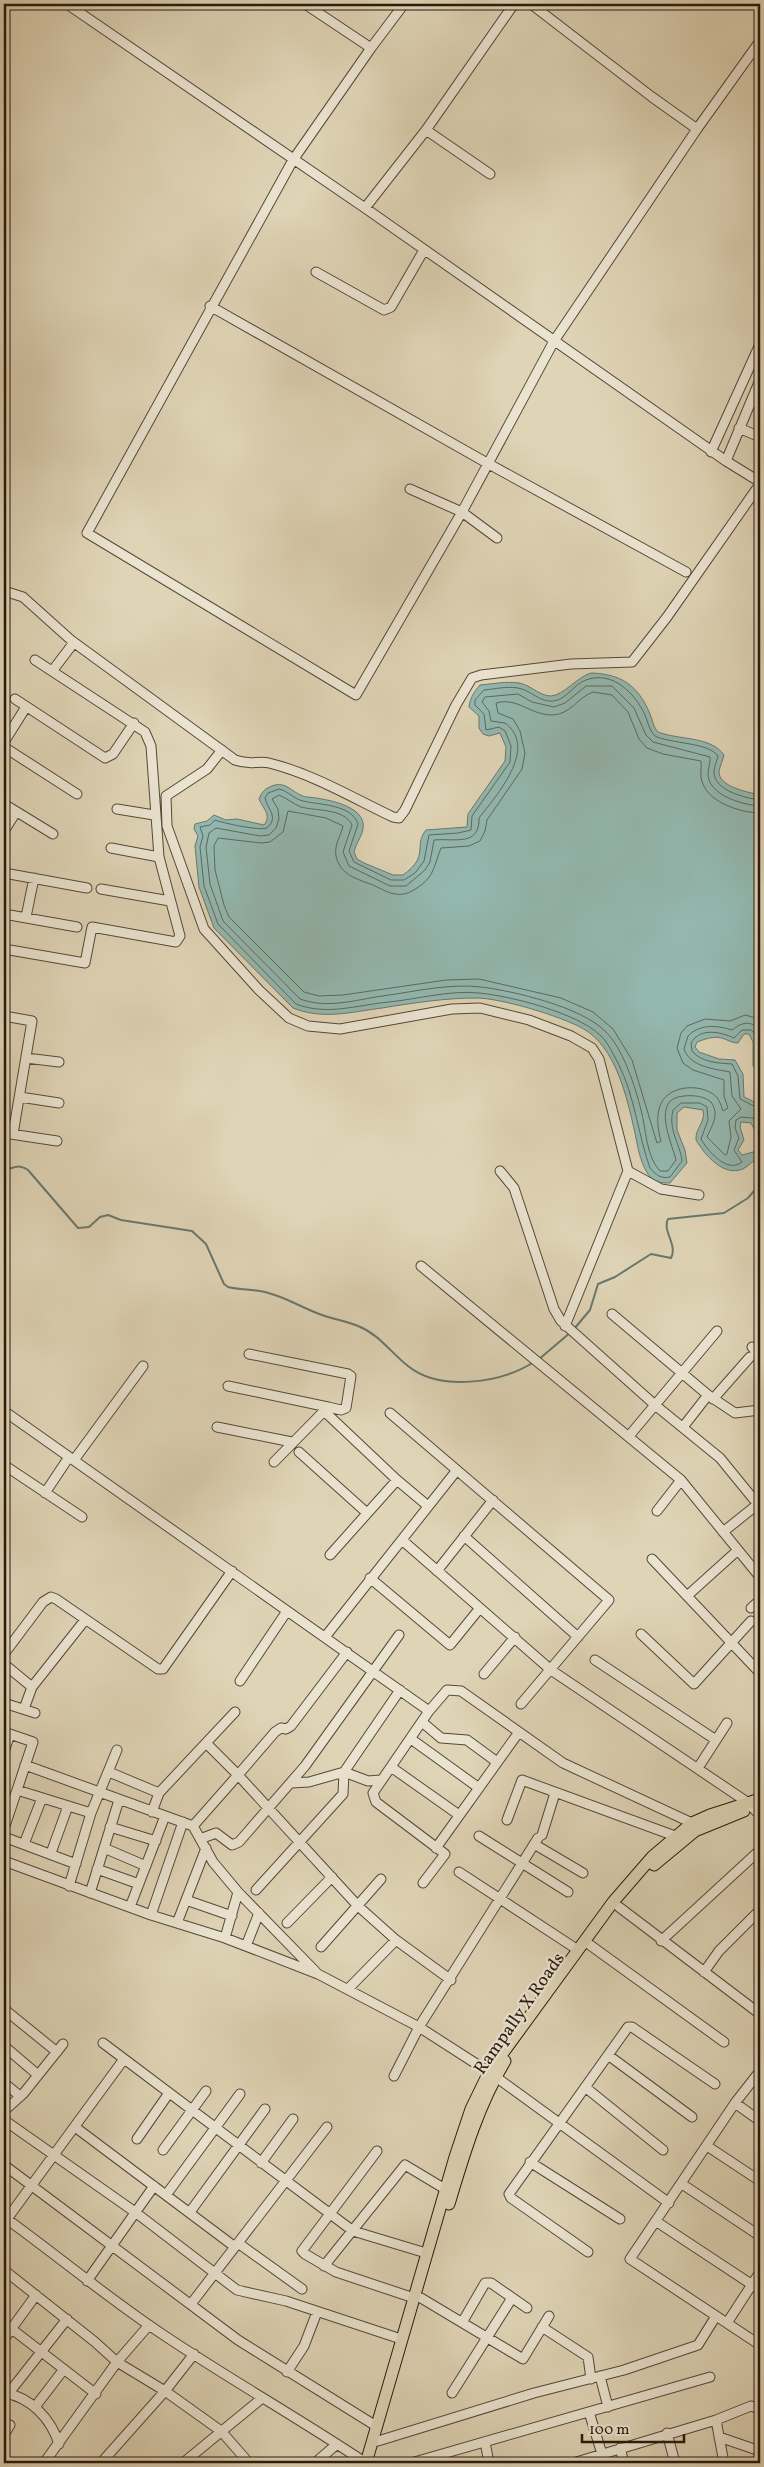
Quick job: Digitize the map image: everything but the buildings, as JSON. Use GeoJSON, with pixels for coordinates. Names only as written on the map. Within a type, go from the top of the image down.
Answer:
{"type":"FeatureCollection","features":[{"type":"Feature","properties":{"kind":"main road"},"geometry":{"type":"LineString","coordinates":[[366,2463],[402,2339],[417,2298],[426,2253],[471,2108],[578,1950],[613,1902],[652,1857],[692,1823],[756,1806]]}},
{"type":"Feature","properties":{"kind":"main road","name":"Rampally X Roads"},"geometry":{"type":"LineString","coordinates":[[373,2463],[417,2298],[469,2139],[493,2074],[590,1945],[655,1864],[677,1844],[695,1832],[756,1806]]}},
{"type":"Feature","properties":{"kind":"street"},"geometry":{"type":"LineString","coordinates":[[4,591],[23,597],[72,641],[235,760],[248,764],[267,762],[329,785],[393,817],[399,818],[405,810],[456,704],[472,678],[481,675],[571,664],[632,662],[667,617],[760,483],[711,452],[365,208],[67,4]]}},
{"type":"Feature","properties":{"kind":"street"},"geometry":{"type":"LineString","coordinates":[[305,4],[371,48]]}},
{"type":"Feature","properties":{"kind":"street"},"geometry":{"type":"LineString","coordinates":[[404,4],[293,160],[210,306],[87,533],[356,695],[462,512],[554,341],[760,41]]}},
{"type":"Feature","properties":{"kind":"street"},"geometry":{"type":"LineString","coordinates":[[365,208],[426,130],[514,4]]}},
{"type":"Feature","properties":{"kind":"street"},"geometry":{"type":"LineString","coordinates":[[531,4],[652,97],[698,129]]}},
{"type":"Feature","properties":{"kind":"street"},"geometry":{"type":"LineString","coordinates":[[426,130],[490,174]]}},
{"type":"Feature","properties":{"kind":"street"},"geometry":{"type":"LineString","coordinates":[[316,272],[384,310],[391,307],[424,250]]}},
{"type":"Feature","properties":{"kind":"street"},"geometry":{"type":"LineString","coordinates":[[210,306],[487,463],[686,572]]}},
{"type":"Feature","properties":{"kind":"street"},"geometry":{"type":"LineString","coordinates":[[711,452],[760,344]]}},
{"type":"Feature","properties":{"kind":"street"},"geometry":{"type":"LineString","coordinates":[[726,461],[739,428],[757,392],[760,380]]}},
{"type":"Feature","properties":{"kind":"street"},"geometry":{"type":"LineString","coordinates":[[739,428],[760,438]]}},
{"type":"Feature","properties":{"kind":"street"},"geometry":{"type":"LineString","coordinates":[[410,489],[462,512],[497,538]]}},
{"type":"Feature","properties":{"kind":"street"},"geometry":{"type":"LineString","coordinates":[[53,670],[72,645],[72,641]]}},
{"type":"Feature","properties":{"kind":"street"},"geometry":{"type":"LineString","coordinates":[[4,949],[85,963],[92,927],[176,942],[180,936],[159,857],[154,815],[151,746],[145,732],[134,723],[35,660]]}},
{"type":"Feature","properties":{"kind":"street"},"geometry":{"type":"LineString","coordinates":[[15,699],[105,758],[113,754],[134,723]]}},
{"type":"Feature","properties":{"kind":"street"},"geometry":{"type":"LineString","coordinates":[[4,742],[26,707]]}},
{"type":"Feature","properties":{"kind":"street"},"geometry":{"type":"LineString","coordinates":[[4,747],[77,794]]}},
{"type":"Feature","properties":{"kind":"street"},"geometry":{"type":"LineString","coordinates":[[222,750],[207,769],[166,796],[167,826],[204,929],[259,990],[289,1018],[308,1026],[340,1028],[452,1009],[480,1008],[529,1020],[571,1036],[592,1048],[600,1059],[628,1171],[565,1326]]}},
{"type":"Feature","properties":{"kind":"street"},"geometry":{"type":"LineString","coordinates":[[4,804],[52,834]]}},
{"type":"Feature","properties":{"kind":"street"},"geometry":{"type":"LineString","coordinates":[[117,810],[154,815]]}},
{"type":"Feature","properties":{"kind":"street"},"geometry":{"type":"LineString","coordinates":[[4,831],[16,812]]}},
{"type":"Feature","properties":{"kind":"street"},"geometry":{"type":"LineString","coordinates":[[111,848],[159,857]]}},
{"type":"Feature","properties":{"kind":"street"},"geometry":{"type":"LineString","coordinates":[[4,873],[88,888]]}},
{"type":"Feature","properties":{"kind":"street"},"geometry":{"type":"LineString","coordinates":[[26,917],[34,878]]}},
{"type":"Feature","properties":{"kind":"street"},"geometry":{"type":"LineString","coordinates":[[101,889],[170,902]]}},
{"type":"Feature","properties":{"kind":"street"},"geometry":{"type":"LineString","coordinates":[[4,914],[77,927]]}},
{"type":"Feature","properties":{"kind":"street"},"geometry":{"type":"LineString","coordinates":[[4,1016],[32,1021],[20,1097],[9,1134],[57,1141]]}},
{"type":"Feature","properties":{"kind":"street"},"geometry":{"type":"LineString","coordinates":[[26,1058],[59,1062]]}},
{"type":"Feature","properties":{"kind":"street"},"geometry":{"type":"LineString","coordinates":[[20,1097],[59,1103]]}},
{"type":"Feature","properties":{"kind":"street"},"geometry":{"type":"LineString","coordinates":[[500,1171],[514,1188],[554,1309],[565,1326],[655,1405],[720,1458],[759,1505],[723,1532]]}},
{"type":"Feature","properties":{"kind":"street"},"geometry":{"type":"LineString","coordinates":[[628,1171],[661,1190],[699,1195]]}},
{"type":"Feature","properties":{"kind":"street"},"geometry":{"type":"LineString","coordinates":[[422,1266],[681,1480],[760,1577]]}},
{"type":"Feature","properties":{"kind":"street"},"geometry":{"type":"LineString","coordinates":[[612,1314],[711,1397],[735,1413],[760,1410]]}},
{"type":"Feature","properties":{"kind":"street"},"geometry":{"type":"LineString","coordinates":[[629,1436],[717,1331]]}},
{"type":"Feature","properties":{"kind":"street"},"geometry":{"type":"LineString","coordinates":[[683,1427],[751,1352],[760,1356]]}},
{"type":"Feature","properties":{"kind":"street"},"geometry":{"type":"LineString","coordinates":[[228,1386],[326,1409],[340,1410],[346,1408],[351,1379],[348,1374],[249,1354]]}},
{"type":"Feature","properties":{"kind":"street"},"geometry":{"type":"LineString","coordinates":[[45,1493],[143,1366]]}},
{"type":"Feature","properties":{"kind":"street"},"geometry":{"type":"LineString","coordinates":[[274,1462],[326,1409]]}},
{"type":"Feature","properties":{"kind":"street"},"geometry":{"type":"LineString","coordinates":[[326,1409],[397,1480],[428,1506]]}},
{"type":"Feature","properties":{"kind":"street"},"geometry":{"type":"LineString","coordinates":[[4,1411],[429,1711]]}},
{"type":"Feature","properties":{"kind":"street"},"geometry":{"type":"LineString","coordinates":[[390,1413],[609,1600],[522,1704]]}},
{"type":"Feature","properties":{"kind":"street"},"geometry":{"type":"LineString","coordinates":[[218,1427],[292,1442]]}},
{"type":"Feature","properties":{"kind":"street"},"geometry":{"type":"LineString","coordinates":[[299,1452],[366,1513]]}},
{"type":"Feature","properties":{"kind":"street"},"geometry":{"type":"LineString","coordinates":[[4,1465],[82,1516]]}},
{"type":"Feature","properties":{"kind":"street"},"geometry":{"type":"LineString","coordinates":[[325,1637],[457,1470]]}},
{"type":"Feature","properties":{"kind":"street"},"geometry":{"type":"LineString","coordinates":[[330,1555],[397,1480]]}},
{"type":"Feature","properties":{"kind":"street"},"geometry":{"type":"LineString","coordinates":[[657,1511],[681,1480]]}},
{"type":"Feature","properties":{"kind":"street"},"geometry":{"type":"LineString","coordinates":[[437,1571],[493,1500]]}},
{"type":"Feature","properties":{"kind":"street"},"geometry":{"type":"LineString","coordinates":[[464,1536],[578,1636]]}},
{"type":"Feature","properties":{"kind":"street"},"geometry":{"type":"LineString","coordinates":[[402,1540],[552,1670],[756,1806]]}},
{"type":"Feature","properties":{"kind":"street"},"geometry":{"type":"LineString","coordinates":[[688,1596],[738,1550]]}},
{"type":"Feature","properties":{"kind":"street"},"geometry":{"type":"LineString","coordinates":[[652,1559],[760,1673]]}},
{"type":"Feature","properties":{"kind":"street"},"geometry":{"type":"LineString","coordinates":[[4,1654],[46,1598],[56,1599],[158,1669],[163,1669],[232,1571]]}},
{"type":"Feature","properties":{"kind":"street"},"geometry":{"type":"LineString","coordinates":[[370,1578],[450,1645],[480,1608]]}},
{"type":"Feature","properties":{"kind":"street"},"geometry":{"type":"LineString","coordinates":[[751,1608],[760,1600]]}},
{"type":"Feature","properties":{"kind":"street"},"geometry":{"type":"LineString","coordinates":[[240,1681],[287,1611]]}},
{"type":"Feature","properties":{"kind":"street"},"geometry":{"type":"LineString","coordinates":[[24,1709],[32,1687],[85,1620]]}},
{"type":"Feature","properties":{"kind":"street"},"geometry":{"type":"LineString","coordinates":[[641,1634],[694,1684],[751,1621]]}},
{"type":"Feature","properties":{"kind":"street"},"geometry":{"type":"LineString","coordinates":[[200,1839],[216,1833],[232,1845],[235,1844],[269,1809],[291,1783],[374,1671],[398,1635]]}},
{"type":"Feature","properties":{"kind":"street"},"geometry":{"type":"LineString","coordinates":[[484,1674],[515,1637]]}},
{"type":"Feature","properties":{"kind":"street"},"geometry":{"type":"LineString","coordinates":[[193,1826],[275,1732],[281,1728],[286,1729],[291,1726],[347,1652]]}},
{"type":"Feature","properties":{"kind":"street"},"geometry":{"type":"LineString","coordinates":[[595,1660],[716,1740]]}},
{"type":"Feature","properties":{"kind":"street"},"geometry":{"type":"LineString","coordinates":[[4,1664],[32,1687]]}},
{"type":"Feature","properties":{"kind":"street"},"geometry":{"type":"LineString","coordinates":[[256,1890],[343,1794],[344,1772],[400,1690]]}},
{"type":"Feature","properties":{"kind":"street"},"geometry":{"type":"LineString","coordinates":[[423,1883],[445,1856],[376,1802],[373,1793],[380,1780],[411,1739],[429,1711],[447,1690],[461,1691],[563,1763],[692,1823]]}},
{"type":"Feature","properties":{"kind":"street"},"geometry":{"type":"LineString","coordinates":[[4,1703],[35,1713]]}},
{"type":"Feature","properties":{"kind":"street"},"geometry":{"type":"LineString","coordinates":[[152,1812],[159,1793],[235,1712]]}},
{"type":"Feature","properties":{"kind":"street"},"geometry":{"type":"LineString","coordinates":[[422,1722],[441,1738],[467,1740],[497,1762]]}},
{"type":"Feature","properties":{"kind":"street"},"geometry":{"type":"LineString","coordinates":[[698,1768],[727,1723]]}},
{"type":"Feature","properties":{"kind":"street"},"geometry":{"type":"LineString","coordinates":[[436,1848],[519,1732]]}},
{"type":"Feature","properties":{"kind":"street"},"geometry":{"type":"LineString","coordinates":[[4,1752],[7,1733],[33,1742],[17,1790],[6,1811],[4,1829]]}},
{"type":"Feature","properties":{"kind":"street"},"geometry":{"type":"LineString","coordinates":[[411,1739],[479,1788]]}},
{"type":"Feature","properties":{"kind":"street"},"geometry":{"type":"LineString","coordinates":[[206,1743],[301,1842],[358,1906],[396,1940],[451,1980]]}},
{"type":"Feature","properties":{"kind":"street"},"geometry":{"type":"LineString","coordinates":[[69,1886],[91,1813],[117,1750]]}},
{"type":"Feature","properties":{"kind":"street"},"geometry":{"type":"LineString","coordinates":[[25,1765],[193,1826],[213,1862],[238,1892],[318,1974]]}},
{"type":"Feature","properties":{"kind":"street"},"geometry":{"type":"LineString","coordinates":[[390,1767],[459,1815]]}},
{"type":"Feature","properties":{"kind":"street"},"geometry":{"type":"LineString","coordinates":[[109,1772],[159,1793]]}},
{"type":"Feature","properties":{"kind":"street"},"geometry":{"type":"LineString","coordinates":[[291,1783],[309,1782],[344,1772],[368,1782],[380,1780]]}},
{"type":"Feature","properties":{"kind":"street"},"geometry":{"type":"LineString","coordinates":[[507,1820],[522,1780],[675,1836]]}},
{"type":"Feature","properties":{"kind":"street"},"geometry":{"type":"LineString","coordinates":[[17,1790],[91,1813]]}},
{"type":"Feature","properties":{"kind":"street"},"geometry":{"type":"LineString","coordinates":[[394,2076],[419,2027],[451,1980],[522,1862],[538,1839],[555,1792]]}},
{"type":"Feature","properties":{"kind":"street"},"geometry":{"type":"LineString","coordinates":[[24,1844],[42,1798]]}},
{"type":"Feature","properties":{"kind":"street"},"geometry":{"type":"LineString","coordinates":[[90,1893],[119,1800]]}},
{"type":"Feature","properties":{"kind":"street"},"geometry":{"type":"LineString","coordinates":[[51,1852],[68,1806]]}},
{"type":"Feature","properties":{"kind":"street"},"geometry":{"type":"LineString","coordinates":[[130,1907],[165,1816]]}},
{"type":"Feature","properties":{"kind":"street"},"geometry":{"type":"LineString","coordinates":[[151,1915],[183,1822]]}},
{"type":"Feature","properties":{"kind":"street"},"geometry":{"type":"LineString","coordinates":[[110,1827],[156,1841]]}},
{"type":"Feature","properties":{"kind":"street"},"geometry":{"type":"LineString","coordinates":[[480,1836],[568,1892]]}},
{"type":"Feature","properties":{"kind":"street"},"geometry":{"type":"LineString","coordinates":[[4,1837],[51,1852],[76,1864]]}},
{"type":"Feature","properties":{"kind":"street"},"geometry":{"type":"LineString","coordinates":[[538,1839],[583,1873]]}},
{"type":"Feature","properties":{"kind":"street"},"geometry":{"type":"LineString","coordinates":[[104,1848],[146,1866]]}},
{"type":"Feature","properties":{"kind":"street"},"geometry":{"type":"LineString","coordinates":[[177,1923],[206,1848]]}},
{"type":"Feature","properties":{"kind":"street"},"geometry":{"type":"LineString","coordinates":[[661,1941],[760,1850]]}},
{"type":"Feature","properties":{"kind":"street"},"geometry":{"type":"LineString","coordinates":[[4,1861],[151,1915],[225,1938],[318,1974],[348,1989],[419,2027],[493,2074],[669,2203]]}},
{"type":"Feature","properties":{"kind":"street"},"geometry":{"type":"LineString","coordinates":[[97,1869],[139,1884]]}},
{"type":"Feature","properties":{"kind":"street"},"geometry":{"type":"LineString","coordinates":[[458,1872],[578,1950]]}},
{"type":"Feature","properties":{"kind":"street"},"geometry":{"type":"LineString","coordinates":[[287,1923],[332,1877]]}},
{"type":"Feature","properties":{"kind":"street"},"geometry":{"type":"LineString","coordinates":[[321,1947],[381,1879]]}},
{"type":"Feature","properties":{"kind":"street"},"geometry":{"type":"LineString","coordinates":[[225,1938],[238,1892]]}},
{"type":"Feature","properties":{"kind":"street"},"geometry":{"type":"LineString","coordinates":[[186,1900],[232,1916]]}},
{"type":"Feature","properties":{"kind":"street"},"geometry":{"type":"LineString","coordinates":[[619,1908],[760,2014]]}},
{"type":"Feature","properties":{"kind":"street"},"geometry":{"type":"LineString","coordinates":[[704,1972],[719,1951],[760,1910]]}},
{"type":"Feature","properties":{"kind":"street"},"geometry":{"type":"LineString","coordinates":[[246,1946],[258,1913]]}},
{"type":"Feature","properties":{"kind":"street"},"geometry":{"type":"LineString","coordinates":[[348,1989],[396,1940]]}},
{"type":"Feature","properties":{"kind":"street"},"geometry":{"type":"LineString","coordinates":[[590,1945],[724,2042]]}},
{"type":"Feature","properties":{"kind":"street"},"geometry":{"type":"LineString","coordinates":[[4,2010],[56,2052]]}},
{"type":"Feature","properties":{"kind":"street"},"geometry":{"type":"LineString","coordinates":[[588,2252],[511,2198],[509,2194],[510,2190],[628,2027],[632,2027],[716,2084]]}},
{"type":"Feature","properties":{"kind":"street"},"geometry":{"type":"LineString","coordinates":[[4,2111],[20,2096],[63,2044]]}},
{"type":"Feature","properties":{"kind":"street"},"geometry":{"type":"LineString","coordinates":[[104,2044],[285,2182],[353,2231],[426,2253]]}},
{"type":"Feature","properties":{"kind":"street"},"geometry":{"type":"LineString","coordinates":[[4,2046],[38,2075]]}},
{"type":"Feature","properties":{"kind":"street"},"geometry":{"type":"LineString","coordinates":[[608,2055],[692,2117]]}},
{"type":"Feature","properties":{"kind":"street"},"geometry":{"type":"LineString","coordinates":[[124,2059],[5,2220],[149,2324],[261,2399],[366,2463]]}},
{"type":"Feature","properties":{"kind":"street"},"geometry":{"type":"LineString","coordinates":[[760,2071],[735,2103],[657,2222],[630,2259],[760,2345]]}},
{"type":"Feature","properties":{"kind":"street"},"geometry":{"type":"LineString","coordinates":[[4,2083],[20,2096]]}},
{"type":"Feature","properties":{"kind":"street"},"geometry":{"type":"LineString","coordinates":[[585,2087],[663,2150]]}},
{"type":"Feature","properties":{"kind":"street"},"geometry":{"type":"LineString","coordinates":[[163,2150],[206,2091]]}},
{"type":"Feature","properties":{"kind":"street"},"geometry":{"type":"LineString","coordinates":[[136,2139],[169,2093]]}},
{"type":"Feature","properties":{"kind":"street"},"geometry":{"type":"LineString","coordinates":[[166,2195],[240,2094]]}},
{"type":"Feature","properties":{"kind":"street"},"geometry":{"type":"LineString","coordinates":[[735,2103],[760,2121]]}},
{"type":"Feature","properties":{"kind":"street"},"geometry":{"type":"LineString","coordinates":[[190,2212],[265,2109]]}},
{"type":"Feature","properties":{"kind":"street"},"geometry":{"type":"LineString","coordinates":[[261,2163],[293,2119]]}},
{"type":"Feature","properties":{"kind":"street"},"geometry":{"type":"LineString","coordinates":[[4,2120],[135,2212],[237,2290],[286,2301],[402,2339]]}},
{"type":"Feature","properties":{"kind":"street"},"geometry":{"type":"LineString","coordinates":[[74,2127],[166,2195],[302,2289]]}},
{"type":"Feature","properties":{"kind":"street"},"geometry":{"type":"LineString","coordinates":[[191,2304],[327,2127]]}},
{"type":"Feature","properties":{"kind":"street"},"geometry":{"type":"LineString","coordinates":[[707,2146],[760,2181]]}},
{"type":"Feature","properties":{"kind":"street"},"geometry":{"type":"LineString","coordinates":[[377,2151],[302,2251],[324,2266],[417,2298],[463,2321],[522,2359],[549,2316]]}},
{"type":"Feature","properties":{"kind":"street"},"geometry":{"type":"LineString","coordinates":[[530,2162],[620,2219]]}},
{"type":"Feature","properties":{"kind":"street"},"geometry":{"type":"LineString","coordinates":[[4,2165],[286,2372],[376,2426]]}},
{"type":"Feature","properties":{"kind":"street"},"geometry":{"type":"LineString","coordinates":[[324,2266],[405,2165],[445,2190]]}},
{"type":"Feature","properties":{"kind":"street"},"geometry":{"type":"LineString","coordinates":[[682,2184],[760,2236]]}},
{"type":"Feature","properties":{"kind":"street"},"geometry":{"type":"LineString","coordinates":[[87,2281],[154,2186]]}},
{"type":"Feature","properties":{"kind":"street"},"geometry":{"type":"LineString","coordinates":[[657,2222],[760,2290]]}},
{"type":"Feature","properties":{"kind":"street"},"geometry":{"type":"LineString","coordinates":[[4,2270],[67,2319],[117,2362],[165,2391],[221,2431],[249,2463]]}},
{"type":"Feature","properties":{"kind":"street"},"geometry":{"type":"LineString","coordinates":[[727,2323],[760,2272]]}},
{"type":"Feature","properties":{"kind":"street"},"geometry":{"type":"LineString","coordinates":[[463,2321],[485,2283],[491,2284],[527,2308]]}},
{"type":"Feature","properties":{"kind":"street"},"geometry":{"type":"LineString","coordinates":[[4,2339],[36,2294]]}},
{"type":"Feature","properties":{"kind":"street"},"geometry":{"type":"LineString","coordinates":[[452,2393],[512,2298]]}},
{"type":"Feature","properties":{"kind":"street"},"geometry":{"type":"LineString","coordinates":[[286,2372],[304,2346],[317,2312]]}},
{"type":"Feature","properties":{"kind":"street"},"geometry":{"type":"LineString","coordinates":[[378,2441],[534,2393],[624,2370],[698,2345],[716,2316]]}},
{"type":"Feature","properties":{"kind":"street"},"geometry":{"type":"LineString","coordinates":[[59,2444],[50,2422],[35,2407],[6,2394],[67,2319]]}},
{"type":"Feature","properties":{"kind":"street"},"geometry":{"type":"LineString","coordinates":[[4,2323],[96,2394]]}},
{"type":"Feature","properties":{"kind":"street"},"geometry":{"type":"LineString","coordinates":[[44,2463],[96,2394],[117,2362],[149,2324]]}},
{"type":"Feature","properties":{"kind":"street"},"geometry":{"type":"LineString","coordinates":[[542,2327],[588,2357],[608,2406]]}},
{"type":"Feature","properties":{"kind":"street"},"geometry":{"type":"LineString","coordinates":[[101,2463],[165,2391],[194,2354]]}},
{"type":"Feature","properties":{"kind":"street"},"geometry":{"type":"LineString","coordinates":[[35,2407],[64,2369]]}},
{"type":"Feature","properties":{"kind":"street"},"geometry":{"type":"LineString","coordinates":[[411,2463],[710,2377]]}},
{"type":"Feature","properties":{"kind":"street"},"geometry":{"type":"LineString","coordinates":[[183,2463],[261,2399]]}},
{"type":"Feature","properties":{"kind":"street"},"geometry":{"type":"LineString","coordinates":[[574,2463],[667,2433],[716,2420],[751,2406],[760,2409]]}},
{"type":"Feature","properties":{"kind":"street"},"geometry":{"type":"LineString","coordinates":[[589,2412],[602,2454]]}},
{"type":"Feature","properties":{"kind":"street"},"geometry":{"type":"LineString","coordinates":[[716,2420],[724,2463]]}},
{"type":"Feature","properties":{"kind":"street"},"geometry":{"type":"LineString","coordinates":[[4,2435],[10,2425]]}},
{"type":"Feature","properties":{"kind":"street"},"geometry":{"type":"LineString","coordinates":[[667,2433],[675,2463]]}},
{"type":"Feature","properties":{"kind":"street"},"geometry":{"type":"LineString","coordinates":[[719,2437],[760,2451]]}},
{"type":"Feature","properties":{"kind":"street"},"geometry":{"type":"LineString","coordinates":[[485,2442],[489,2463]]}},
{"type":"Feature","properties":{"kind":"street"},"geometry":{"type":"LineString","coordinates":[[315,2463],[337,2444]]}},
{"type":"Feature","properties":{"kind":"street"},"geometry":{"type":"LineString","coordinates":[[620,2448],[624,2463]]}},
{"type":"Feature","properties":{"kind":"water"},"geometry":{"type":"Polygon","coordinates":[[[591,673],[611,676],[627,683],[640,696],[658,732],[703,741],[718,749],[724,755],[719,771],[723,781],[735,788],[760,795],[760,1074],[753,1066],[753,1042],[749,1034],[744,1034],[738,1043],[719,1037],[697,1042],[695,1047],[699,1052],[719,1059],[735,1060],[743,1074],[744,1097],[760,1105],[760,1140],[751,1123],[741,1122],[740,1127],[744,1140],[738,1150],[742,1155],[757,1151],[759,1158],[743,1169],[736,1171],[728,1170],[715,1163],[704,1152],[696,1140],[704,1114],[703,1110],[684,1107],[677,1113],[677,1130],[685,1150],[687,1163],[670,1183],[658,1182],[652,1179],[640,1157],[624,1089],[612,1060],[594,1036],[560,1018],[515,1004],[476,998],[429,1001],[337,1014],[315,1014],[293,1008],[214,928],[199,887],[195,846],[198,836],[194,829],[195,824],[207,821],[214,815],[226,820],[237,819],[264,825],[267,815],[259,799],[265,790],[277,785],[286,786],[302,796],[339,803],[355,811],[363,823],[362,834],[354,852],[357,859],[393,875],[403,875],[419,857],[422,836],[426,830],[467,827],[468,814],[505,761],[506,747],[500,733],[489,736],[483,734],[479,728],[479,716],[469,707],[473,695],[480,685],[505,682],[519,683],[547,696],[551,696],[561,693],[591,673]]]}},
{"type":"Feature","properties":{"kind":"waterway"},"geometry":{"type":"LineString","coordinates":[[4,1171],[13,1167],[28,1170],[78,1228],[89,1227],[100,1217],[108,1215],[121,1220],[192,1231],[206,1244],[224,1284],[228,1287],[273,1294],[322,1315],[365,1329],[379,1339],[408,1366],[421,1374],[453,1382],[471,1382],[505,1375],[534,1362]]}},
{"type":"Feature","properties":{"kind":"waterway"},"geometry":{"type":"LineString","coordinates":[[574,1329],[590,1310],[598,1284],[615,1277],[651,1254],[671,1258],[673,1248],[667,1228],[668,1219],[724,1213],[748,1198],[760,1184]]}},
{"type":"Feature","properties":{"kind":"waterway"},"geometry":{"type":"LineString","coordinates":[[538,1360],[571,1332]]}}]}
